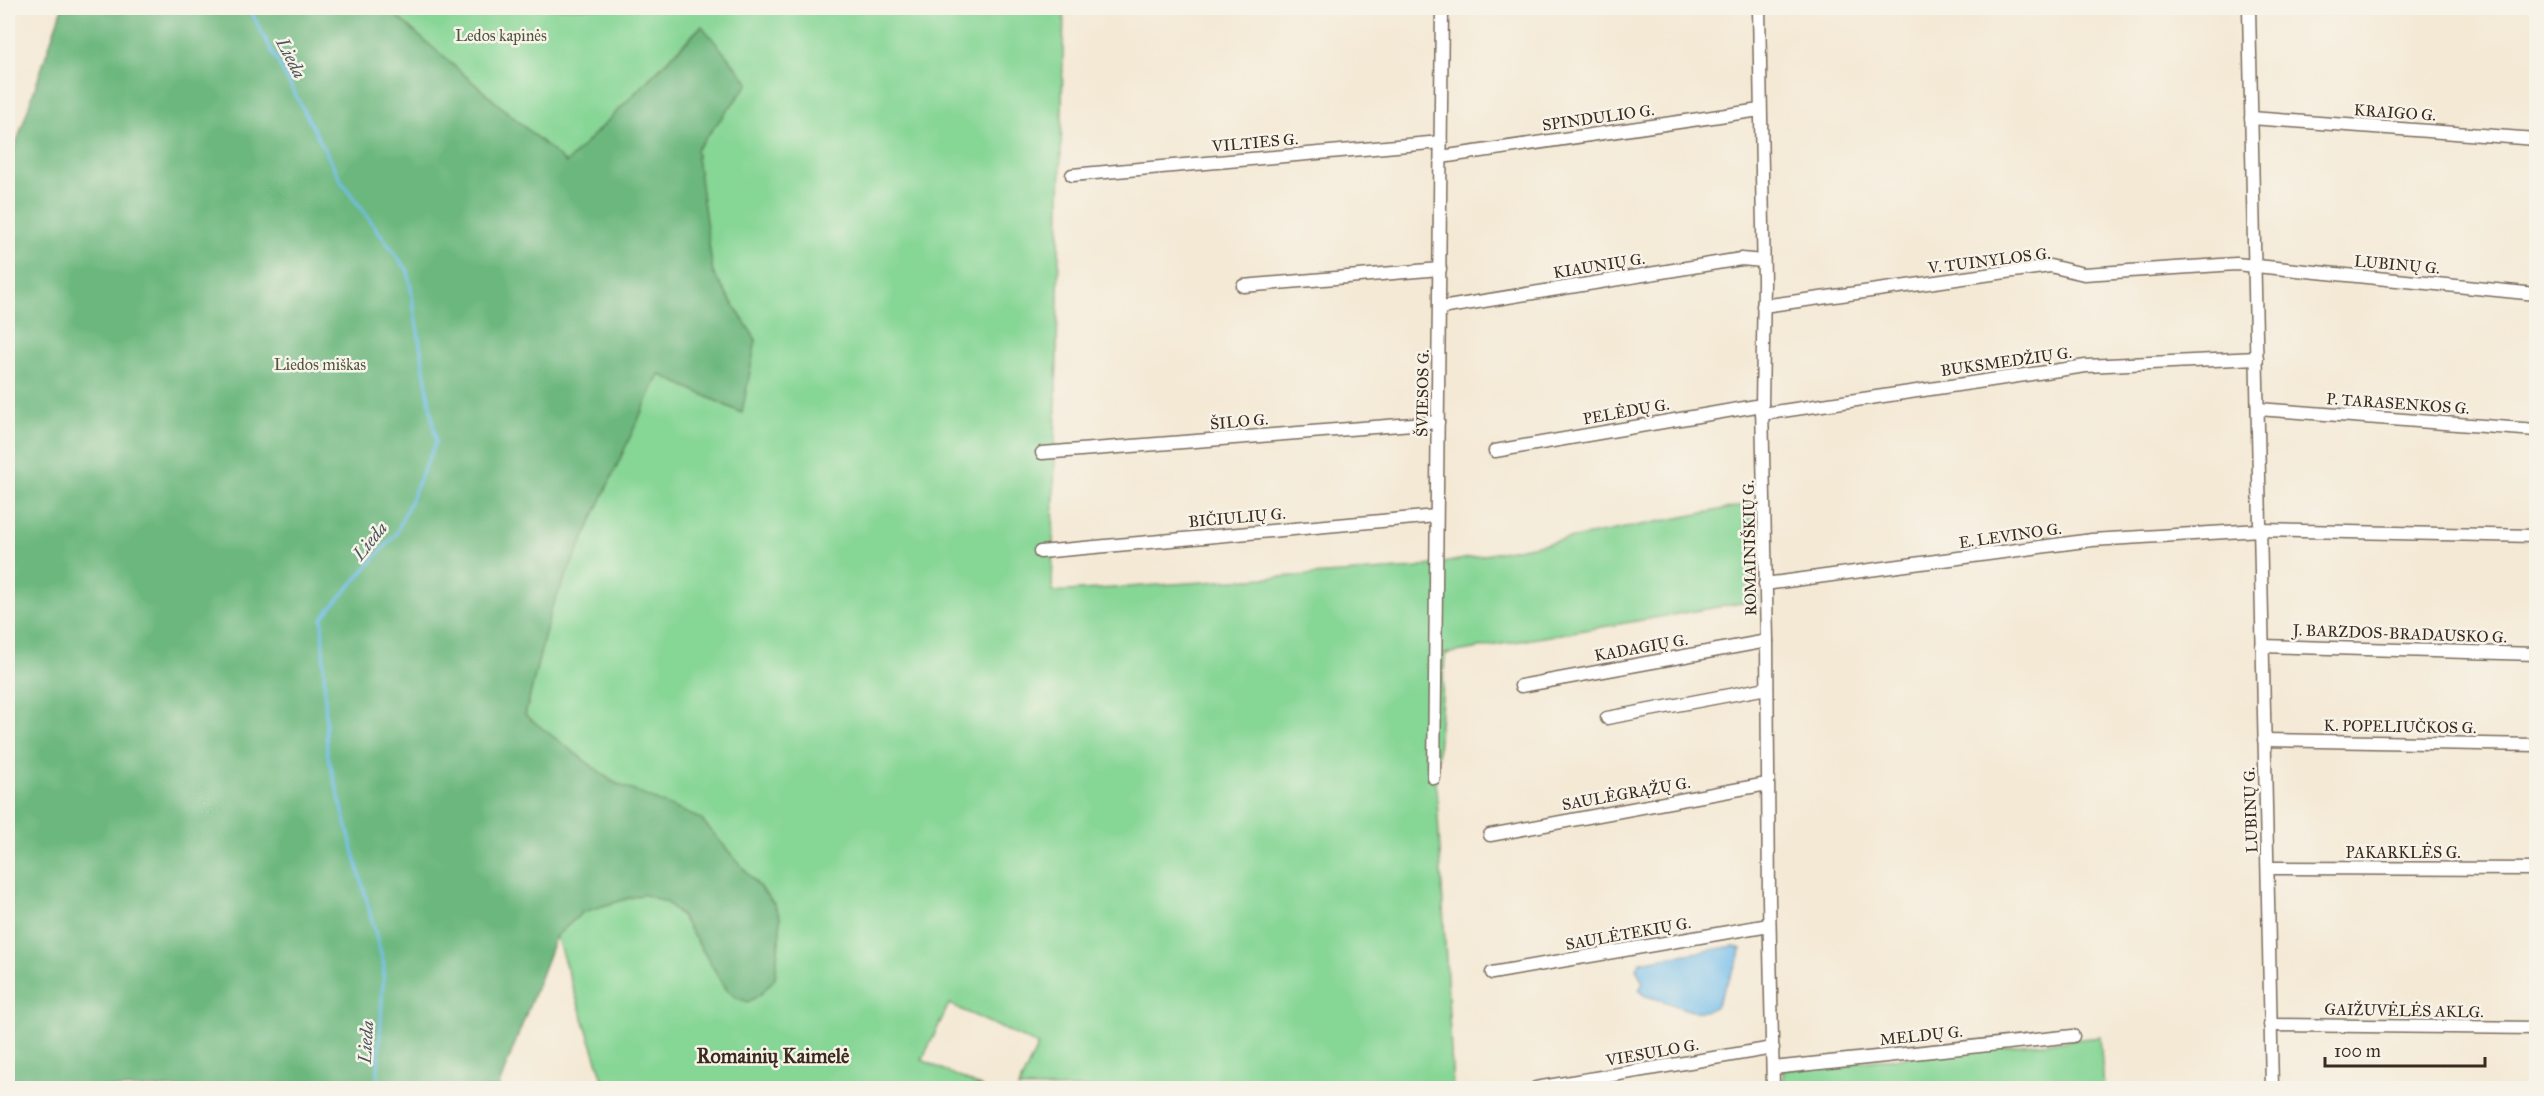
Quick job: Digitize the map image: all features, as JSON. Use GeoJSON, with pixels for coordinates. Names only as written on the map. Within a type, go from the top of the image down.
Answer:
{"type":"FeatureCollection","features":[{"type":"Feature","properties":{"kind":"street","name":"ŠVIESOS G."},"geometry":{"type":"LineString","coordinates":[[1434,778],[1441,308],[1442,8]]}},
{"type":"Feature","properties":{"kind":"street","name":"ROMAINIŠKIŲ G."},"geometry":{"type":"LineString","coordinates":[[1759,8],[1763,261],[1762,409],[1773,1089]]}},
{"type":"Feature","properties":{"kind":"street","name":"LUBINŲ G."},"geometry":{"type":"LineString","coordinates":[[2249,8],[2272,1089]]}},
{"type":"Feature","properties":{"kind":"street","name":"SPINDULIO G."},"geometry":{"type":"LineString","coordinates":[[1440,157],[1760,110]]}},
{"type":"Feature","properties":{"kind":"street","name":"KRAIGO G."},"geometry":{"type":"LineString","coordinates":[[2252,118],[2536,139]]}},
{"type":"Feature","properties":{"kind":"street","name":"VILTIES G."},"geometry":{"type":"LineString","coordinates":[[1072,175],[1441,142]]}},
{"type":"Feature","properties":{"kind":"street","name":"KIAUNIŲ G."},"geometry":{"type":"LineString","coordinates":[[1441,308],[1741,259],[1763,261]]}},
{"type":"Feature","properties":{"kind":"street","name":"V. TUINYLOS G."},"geometry":{"type":"LineString","coordinates":[[1763,306],[2050,266],[2084,274],[2236,264],[2255,267]]}},
{"type":"Feature","properties":{"kind":"street","name":"LUBINŲ G."},"geometry":{"type":"LineString","coordinates":[[2255,267],[2536,294]]}},
{"type":"Feature","properties":{"kind":"street"},"geometry":{"type":"LineString","coordinates":[[1243,286],[1440,269]]}},
{"type":"Feature","properties":{"kind":"street","name":"BUKSMEDŽIŲ G."},"geometry":{"type":"LineString","coordinates":[[1762,409],[2086,366],[2257,358]]}},
{"type":"Feature","properties":{"kind":"street","name":"PELĖDŲ G."},"geometry":{"type":"LineString","coordinates":[[1496,451],[1762,409]]}},
{"type":"Feature","properties":{"kind":"street","name":"P. TARASENKOS G."},"geometry":{"type":"LineString","coordinates":[[2258,409],[2536,430]]}},
{"type":"Feature","properties":{"kind":"street","name":"ŠILO G."},"geometry":{"type":"LineString","coordinates":[[1042,453],[1438,422]]}},
{"type":"Feature","properties":{"kind":"street","name":"BIČIULIŲ G."},"geometry":{"type":"LineString","coordinates":[[1040,552],[1437,516]]}},
{"type":"Feature","properties":{"kind":"street"},"geometry":{"type":"LineString","coordinates":[[2260,530],[2534,536]]}},
{"type":"Feature","properties":{"kind":"street","name":"E. LEVINO G."},"geometry":{"type":"LineString","coordinates":[[1765,584],[2092,540],[2260,530]]}},
{"type":"Feature","properties":{"kind":"street","name":"KADAGIŲ G."},"geometry":{"type":"LineString","coordinates":[[1521,686],[1767,641]]}},
{"type":"Feature","properties":{"kind":"street","name":"J. BARZDOS-BRADAUSKO G."},"geometry":{"type":"LineString","coordinates":[[2262,646],[2536,654]]}},
{"type":"Feature","properties":{"kind":"street"},"geometry":{"type":"LineString","coordinates":[[1607,718],[1767,688]]}},
{"type":"Feature","properties":{"kind":"street","name":"K. POPELIUČKOS G."},"geometry":{"type":"LineString","coordinates":[[2264,740],[2536,746]]}},
{"type":"Feature","properties":{"kind":"street","name":"SAULĖGRĄŽŲ G."},"geometry":{"type":"LineString","coordinates":[[1490,835],[1767,784]]}},
{"type":"Feature","properties":{"kind":"street","name":"PAKARKLĖS G."},"geometry":{"type":"LineString","coordinates":[[2269,868],[2536,870]]}},
{"type":"Feature","properties":{"kind":"street","name":"SAULĖTEKIŲ G."},"geometry":{"type":"LineString","coordinates":[[1492,973],[1769,925]]}},
{"type":"Feature","properties":{"kind":"street","name":"GAIŽUVĖLĖS AKLG."},"geometry":{"type":"LineString","coordinates":[[2270,1024],[2536,1028]]}},
{"type":"Feature","properties":{"kind":"street","name":"MELDŲ G."},"geometry":{"type":"LineString","coordinates":[[1773,1068],[2073,1036]]}},
{"type":"Feature","properties":{"kind":"street","name":"VIESULO G."},"geometry":{"type":"LineString","coordinates":[[1536,1089],[1773,1048]]}},
{"type":"Feature","properties":{"kind":"green space","name":"Liedos miškas"},"geometry":{"type":"Polygon","coordinates":[[[62,8],[387,8],[566,163],[702,26],[749,83],[696,150],[713,273],[756,340],[742,413],[659,374],[551,609],[525,715],[613,782],[701,819],[774,904],[780,917],[775,978],[760,995],[748,1002],[737,998],[727,990],[682,917],[666,902],[643,894],[583,912],[556,936],[498,1088],[8,1088],[8,168],[62,8]]]}},
{"type":"Feature","properties":{"kind":"green space","name":"Ledos kapinės"},"geometry":{"type":"Polygon","coordinates":[[[387,8],[1064,8],[1052,592],[1417,568],[1756,503],[1758,600],[1445,654],[1436,780],[1453,1088],[1018,1088],[1038,1045],[949,1004],[922,1060],[983,1088],[606,1088],[556,936],[583,912],[643,894],[666,902],[682,917],[727,990],[737,998],[760,995],[775,978],[780,917],[774,904],[701,819],[613,782],[525,716],[551,609],[659,374],[741,413],[756,340],[713,273],[696,150],[749,83],[701,26],[566,163],[387,8]]]}},
{"type":"Feature","properties":{"kind":"green space"},"geometry":{"type":"Polygon","coordinates":[[[2100,1037],[2104,1088],[1783,1088],[1783,1070],[2100,1037]]]}},
{"type":"Feature","properties":{"kind":"water"},"geometry":{"type":"Polygon","coordinates":[[[1734,946],[1741,949],[1740,956],[1716,1006],[1709,1010],[1688,1010],[1646,996],[1639,990],[1643,983],[1636,968],[1640,962],[1734,946]]]}},
{"type":"Feature","properties":{"kind":"waterway","name":"Lieda"},"geometry":{"type":"LineString","coordinates":[[249,8],[343,184],[408,271],[436,442],[396,534],[322,618],[327,752],[384,965],[377,1088]]}},
{"type":"Feature","properties":{"kind":"district","name":"Romainių Kaimelė"},"geometry":{"type":"Point","coordinates":[773,1056]}}]}
